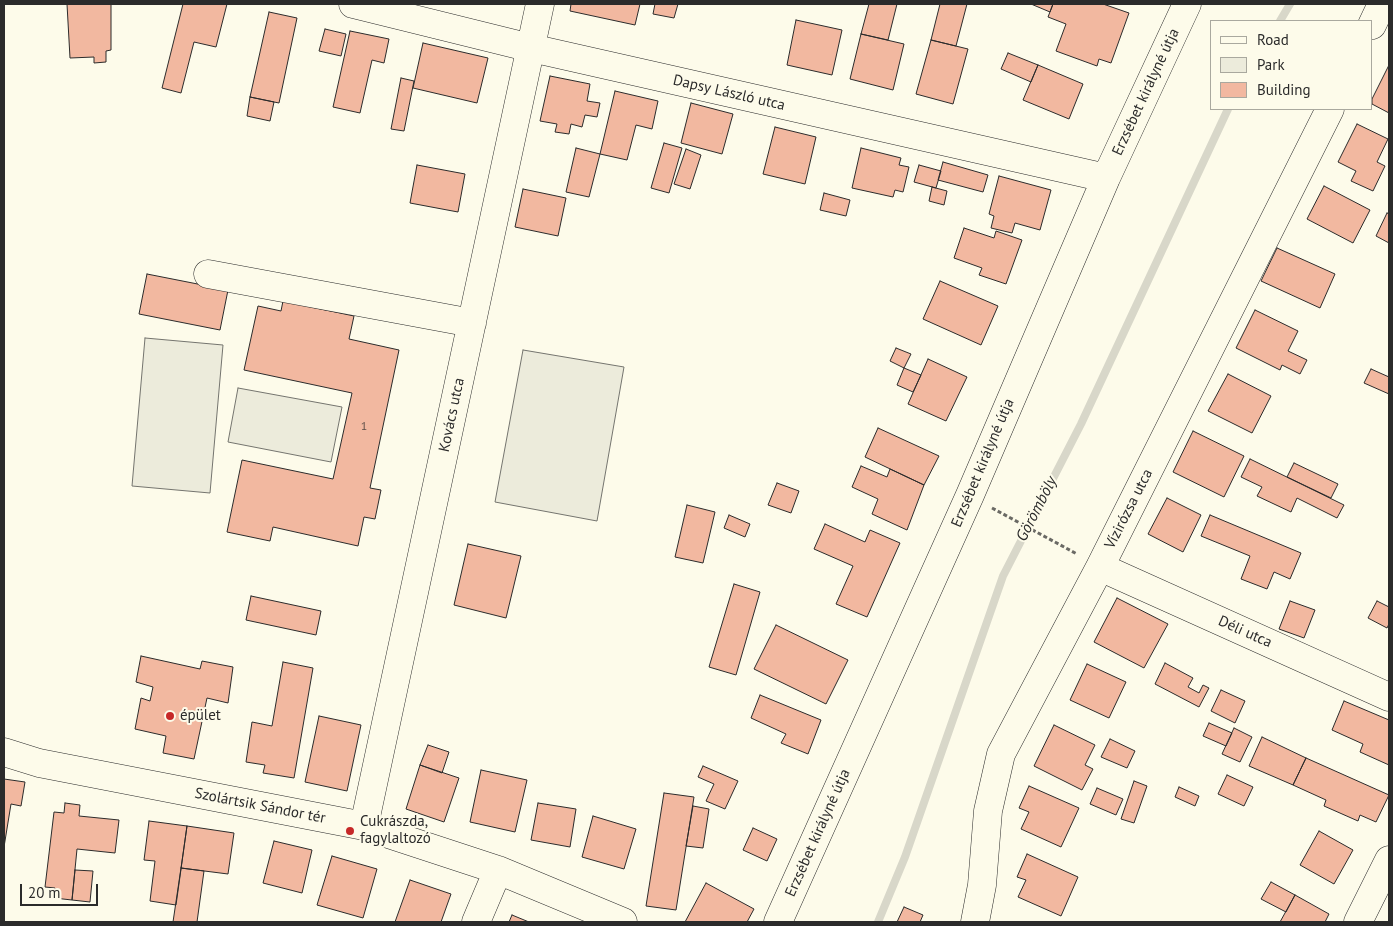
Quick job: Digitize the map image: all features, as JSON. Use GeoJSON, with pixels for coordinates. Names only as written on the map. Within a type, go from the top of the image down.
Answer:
{"type":"FeatureCollection","features":[{"type":"Feature","properties":{"kind":"street","name":"Dapsy László utca"},"geometry":{"type":"LineString","coordinates":[[353,4],[530,48],[1106,178]]}},
{"type":"Feature","properties":{"kind":"street","name":"Kovács utca"},"geometry":{"type":"LineString","coordinates":[[364,826],[540,4]]}},
{"type":"Feature","properties":{"kind":"street","name":"Erzsébet királyné útja"},"geometry":{"type":"LineString","coordinates":[[778,922],[970,495],[1106,178],[1187,4]]}},
{"type":"Feature","properties":{"kind":"street"},"geometry":{"type":"LineString","coordinates":[[1373,22],[1382,4]]}},
{"type":"Feature","properties":{"kind":"street","name":"Vízirózsa utca"},"geometry":{"type":"LineString","coordinates":[[975,922],[982,885],[988,811],[1001,754],[1100,567],[1329,110]]}},
{"type":"Feature","properties":{"kind":"street"},"geometry":{"type":"LineString","coordinates":[[208,274],[472,323]]}},
{"type":"Feature","properties":{"kind":"street","name":"Déli utca"},"geometry":{"type":"LineString","coordinates":[[1100,567],[1389,697]]}},
{"type":"Feature","properties":{"kind":"street","name":"Szolártsik Sándor tér"},"geometry":{"type":"LineString","coordinates":[[4,752],[39,763],[364,826],[498,870],[623,922]]}},
{"type":"Feature","properties":{"kind":"street"},"geometry":{"type":"LineString","coordinates":[[1358,922],[1389,860]]}},
{"type":"Feature","properties":{"kind":"street"},"geometry":{"type":"LineString","coordinates":[[476,922],[498,870]]}},
{"type":"Feature","properties":{"kind":"path"},"geometry":{"type":"LineString","coordinates":[[1000,513],[1055,541]]}},
{"type":"Feature","properties":{"kind":"green space"},"geometry":{"type":"Polygon","coordinates":[[[145,338],[223,345],[210,493],[132,486],[145,338]]]}},
{"type":"Feature","properties":{"kind":"green space"},"geometry":{"type":"Polygon","coordinates":[[[523,350],[624,367],[597,521],[495,502],[523,350]]]}},
{"type":"Feature","properties":{"kind":"green space"},"geometry":{"type":"Polygon","coordinates":[[[238,388],[342,407],[331,462],[228,442],[238,388]]]}},
{"type":"Feature","properties":{"kind":"building"},"geometry":{"type":"Polygon","coordinates":[[[67,4],[111,4],[111,50],[106,51],[106,62],[94,63],[94,57],[70,58],[67,4]]]}},
{"type":"Feature","properties":{"kind":"building"},"geometry":{"type":"Polygon","coordinates":[[[183,4],[227,4],[216,47],[194,42],[181,93],[162,88],[183,4]]]}},
{"type":"Feature","properties":{"kind":"building"},"geometry":{"type":"Polygon","coordinates":[[[571,4],[640,4],[635,25],[570,11],[571,4]]]}},
{"type":"Feature","properties":{"kind":"building"},"geometry":{"type":"Polygon","coordinates":[[[655,4],[678,4],[674,18],[653,14],[655,4]]]}},
{"type":"Feature","properties":{"kind":"building"},"geometry":{"type":"Polygon","coordinates":[[[869,4],[897,4],[888,40],[861,34],[869,4]]]}},
{"type":"Feature","properties":{"kind":"building"},"geometry":{"type":"Polygon","coordinates":[[[940,4],[967,4],[956,46],[931,40],[940,4]]]}},
{"type":"Feature","properties":{"kind":"building"},"geometry":{"type":"Polygon","coordinates":[[[1031,4],[1053,4],[1050,12],[1031,4]]]}},
{"type":"Feature","properties":{"kind":"building"},"geometry":{"type":"Polygon","coordinates":[[[1053,4],[1103,4],[1129,13],[1111,63],[1099,59],[1097,66],[1056,51],[1066,24],[1048,17],[1053,4]]]}},
{"type":"Feature","properties":{"kind":"building"},"geometry":{"type":"Polygon","coordinates":[[[269,12],[297,18],[279,103],[250,97],[269,12]]]}},
{"type":"Feature","properties":{"kind":"building"},"geometry":{"type":"Polygon","coordinates":[[[796,20],[842,30],[832,75],[787,65],[796,20]]]}},
{"type":"Feature","properties":{"kind":"building"},"geometry":{"type":"Polygon","coordinates":[[[325,29],[346,34],[341,56],[319,51],[325,29]]]}},
{"type":"Feature","properties":{"kind":"building"},"geometry":{"type":"Polygon","coordinates":[[[350,31],[389,39],[384,63],[372,60],[360,113],[333,107],[350,31]]]}},
{"type":"Feature","properties":{"kind":"building"},"geometry":{"type":"Polygon","coordinates":[[[861,34],[904,44],[893,90],[850,79],[861,34]]]}},
{"type":"Feature","properties":{"kind":"building"},"geometry":{"type":"Polygon","coordinates":[[[931,40],[968,49],[953,104],[916,94],[931,40]]]}},
{"type":"Feature","properties":{"kind":"building"},"geometry":{"type":"Polygon","coordinates":[[[423,43],[488,58],[477,103],[413,88],[423,43]]]}},
{"type":"Feature","properties":{"kind":"building"},"geometry":{"type":"Polygon","coordinates":[[[1008,53],[1038,65],[1031,82],[1001,69],[1008,53]]]}},
{"type":"Feature","properties":{"kind":"building"},"geometry":{"type":"Polygon","coordinates":[[[1038,65],[1083,84],[1069,119],[1023,100],[1038,65]]]}},
{"type":"Feature","properties":{"kind":"building"},"geometry":{"type":"Polygon","coordinates":[[[1389,65],[1389,113],[1373,105],[1373,97],[1389,65]]]}},
{"type":"Feature","properties":{"kind":"building"},"geometry":{"type":"Polygon","coordinates":[[[550,76],[590,84],[587,101],[600,103],[597,117],[585,115],[582,127],[571,124],[569,134],[555,132],[557,124],[540,121],[550,76]]]}},
{"type":"Feature","properties":{"kind":"building"},"geometry":{"type":"Polygon","coordinates":[[[401,78],[414,81],[404,131],[391,129],[401,78]]]}},
{"type":"Feature","properties":{"kind":"building"},"geometry":{"type":"Polygon","coordinates":[[[615,91],[658,101],[652,129],[636,125],[627,160],[600,154],[615,91]]]}},
{"type":"Feature","properties":{"kind":"building"},"geometry":{"type":"Polygon","coordinates":[[[250,97],[274,102],[270,121],[247,116],[250,97]]]}},
{"type":"Feature","properties":{"kind":"building"},"geometry":{"type":"Polygon","coordinates":[[[691,103],[733,114],[722,154],[681,143],[691,103]]]}},
{"type":"Feature","properties":{"kind":"building"},"geometry":{"type":"Polygon","coordinates":[[[1357,124],[1388,139],[1377,162],[1385,166],[1373,191],[1351,181],[1356,171],[1338,162],[1357,124]]]}},
{"type":"Feature","properties":{"kind":"building"},"geometry":{"type":"Polygon","coordinates":[[[775,127],[816,137],[805,184],[763,174],[775,127]]]}},
{"type":"Feature","properties":{"kind":"building"},"geometry":{"type":"Polygon","coordinates":[[[664,143],[682,148],[669,193],[651,188],[664,143]]]}},
{"type":"Feature","properties":{"kind":"building"},"geometry":{"type":"Polygon","coordinates":[[[576,148],[600,154],[589,197],[566,192],[576,148]]]}},
{"type":"Feature","properties":{"kind":"building"},"geometry":{"type":"Polygon","coordinates":[[[861,148],[901,158],[899,165],[909,167],[903,192],[895,190],[893,197],[852,188],[861,148]]]}},
{"type":"Feature","properties":{"kind":"building"},"geometry":{"type":"Polygon","coordinates":[[[686,149],[701,155],[690,189],[674,184],[686,149]]]}},
{"type":"Feature","properties":{"kind":"building"},"geometry":{"type":"Polygon","coordinates":[[[943,162],[988,175],[983,192],[938,180],[943,162]]]}},
{"type":"Feature","properties":{"kind":"building"},"geometry":{"type":"Polygon","coordinates":[[[417,165],[465,174],[458,212],[410,203],[417,165]]]}},
{"type":"Feature","properties":{"kind":"building"},"geometry":{"type":"Polygon","coordinates":[[[919,165],[941,171],[936,188],[914,182],[919,165]]]}},
{"type":"Feature","properties":{"kind":"building"},"geometry":{"type":"Polygon","coordinates":[[[999,176],[1051,190],[1040,230],[1015,223],[1012,233],[991,228],[994,216],[989,214],[999,176]]]}},
{"type":"Feature","properties":{"kind":"building"},"geometry":{"type":"Polygon","coordinates":[[[1324,186],[1370,210],[1353,243],[1307,219],[1324,186]]]}},
{"type":"Feature","properties":{"kind":"building"},"geometry":{"type":"Polygon","coordinates":[[[932,187],[947,191],[944,205],[929,201],[932,187]]]}},
{"type":"Feature","properties":{"kind":"building"},"geometry":{"type":"Polygon","coordinates":[[[523,189],[566,198],[558,236],[515,227],[523,189]]]}},
{"type":"Feature","properties":{"kind":"building"},"geometry":{"type":"Polygon","coordinates":[[[824,193],[850,200],[846,216],[820,210],[824,193]]]}},
{"type":"Feature","properties":{"kind":"building"},"geometry":{"type":"Polygon","coordinates":[[[1387,213],[1389,214],[1389,243],[1376,236],[1387,213]]]}},
{"type":"Feature","properties":{"kind":"building"},"geometry":{"type":"Polygon","coordinates":[[[964,228],[994,238],[996,231],[1022,240],[1006,284],[979,275],[982,268],[954,258],[964,228]]]}},
{"type":"Feature","properties":{"kind":"building"},"geometry":{"type":"Polygon","coordinates":[[[1277,248],[1335,274],[1320,308],[1261,281],[1277,248]]]}},
{"type":"Feature","properties":{"kind":"building"},"geometry":{"type":"Polygon","coordinates":[[[147,274],[228,290],[220,330],[139,314],[147,274]]]}},
{"type":"Feature","properties":{"kind":"building"},"geometry":{"type":"Polygon","coordinates":[[[940,281],[998,306],[981,345],[923,319],[940,281]]]}},
{"type":"Feature","properties":{"kind":"building"},"geometry":{"type":"Polygon","coordinates":[[[283,301],[354,316],[349,339],[399,350],[370,488],[381,490],[375,519],[364,517],[358,546],[273,527],[270,541],[227,532],[242,460],[333,479],[352,393],[244,370],[258,306],[281,311],[283,301]]]}},
{"type":"Feature","properties":{"kind":"building"},"geometry":{"type":"Polygon","coordinates":[[[1255,310],[1298,331],[1288,351],[1307,360],[1300,374],[1282,365],[1280,370],[1236,348],[1255,310]]]}},
{"type":"Feature","properties":{"kind":"building"},"geometry":{"type":"Polygon","coordinates":[[[896,348],[911,354],[904,368],[890,361],[896,348]]]}},
{"type":"Feature","properties":{"kind":"building"},"geometry":{"type":"Polygon","coordinates":[[[928,359],[967,377],[946,421],[908,404],[928,359]]]}},
{"type":"Feature","properties":{"kind":"building"},"geometry":{"type":"Polygon","coordinates":[[[904,368],[921,375],[913,392],[897,385],[904,368]]]}},
{"type":"Feature","properties":{"kind":"building"},"geometry":{"type":"Polygon","coordinates":[[[1371,369],[1389,377],[1389,394],[1364,383],[1371,369]]]}},
{"type":"Feature","properties":{"kind":"building"},"geometry":{"type":"Polygon","coordinates":[[[1228,374],[1271,396],[1252,433],[1208,411],[1228,374]]]}},
{"type":"Feature","properties":{"kind":"building"},"geometry":{"type":"Polygon","coordinates":[[[878,428],[939,456],[924,485],[865,457],[878,428]]]}},
{"type":"Feature","properties":{"kind":"building"},"geometry":{"type":"Polygon","coordinates":[[[1193,431],[1244,456],[1224,497],[1173,472],[1193,431]]]}},
{"type":"Feature","properties":{"kind":"building"},"geometry":{"type":"Polygon","coordinates":[[[1250,459],[1344,505],[1337,518],[1297,498],[1291,512],[1257,496],[1262,487],[1241,477],[1250,459]]]}},
{"type":"Feature","properties":{"kind":"building"},"geometry":{"type":"Polygon","coordinates":[[[1294,463],[1338,484],[1331,498],[1287,477],[1294,463]]]}},
{"type":"Feature","properties":{"kind":"building"},"geometry":{"type":"Polygon","coordinates":[[[861,466],[887,477],[890,469],[924,485],[907,530],[872,514],[878,499],[852,487],[861,466]]]}},
{"type":"Feature","properties":{"kind":"building"},"geometry":{"type":"Polygon","coordinates":[[[777,483],[799,491],[791,513],[768,505],[777,483]]]}},
{"type":"Feature","properties":{"kind":"building"},"geometry":{"type":"Polygon","coordinates":[[[1167,498],[1201,515],[1183,552],[1148,534],[1167,498]]]}},
{"type":"Feature","properties":{"kind":"building"},"geometry":{"type":"Polygon","coordinates":[[[687,505],[715,512],[703,563],[675,557],[687,505]]]}},
{"type":"Feature","properties":{"kind":"building"},"geometry":{"type":"Polygon","coordinates":[[[729,515],[750,524],[745,537],[724,528],[729,515]]]}},
{"type":"Feature","properties":{"kind":"building"},"geometry":{"type":"Polygon","coordinates":[[[1210,515],[1301,553],[1290,579],[1274,572],[1267,589],[1241,579],[1250,556],[1201,536],[1210,515]]]}},
{"type":"Feature","properties":{"kind":"building"},"geometry":{"type":"Polygon","coordinates":[[[825,524],[865,542],[870,530],[900,543],[867,617],[836,604],[853,566],[814,549],[825,524]]]}},
{"type":"Feature","properties":{"kind":"building"},"geometry":{"type":"Polygon","coordinates":[[[468,544],[521,556],[506,618],[454,605],[468,544]]]}},
{"type":"Feature","properties":{"kind":"building"},"geometry":{"type":"Polygon","coordinates":[[[734,584],[760,592],[736,675],[709,667],[734,584]]]}},
{"type":"Feature","properties":{"kind":"building"},"geometry":{"type":"Polygon","coordinates":[[[251,596],[321,611],[316,635],[246,620],[251,596]]]}},
{"type":"Feature","properties":{"kind":"building"},"geometry":{"type":"Polygon","coordinates":[[[1117,598],[1168,624],[1144,668],[1094,642],[1117,598]]]}},
{"type":"Feature","properties":{"kind":"building"},"geometry":{"type":"Polygon","coordinates":[[[1290,601],[1315,610],[1304,638],[1279,629],[1290,601]]]}},
{"type":"Feature","properties":{"kind":"building"},"geometry":{"type":"Polygon","coordinates":[[[1377,601],[1389,607],[1389,624],[1387,628],[1368,618],[1377,601]]]}},
{"type":"Feature","properties":{"kind":"building"},"geometry":{"type":"Polygon","coordinates":[[[776,625],[848,660],[826,704],[754,669],[776,625]]]}},
{"type":"Feature","properties":{"kind":"building","name":"épület"},"geometry":{"type":"Polygon","coordinates":[[[141,656],[200,669],[202,661],[233,667],[228,703],[207,698],[194,759],[163,753],[166,736],[135,729],[141,698],[150,701],[153,687],[136,682],[141,656]]]}},
{"type":"Feature","properties":{"kind":"building"},"geometry":{"type":"Polygon","coordinates":[[[283,662],[313,668],[294,778],[263,773],[265,765],[246,762],[252,722],[272,726],[283,662]]]}},
{"type":"Feature","properties":{"kind":"building"},"geometry":{"type":"Polygon","coordinates":[[[1165,663],[1193,678],[1188,687],[1199,693],[1203,685],[1209,688],[1199,707],[1155,684],[1165,663]]]}},
{"type":"Feature","properties":{"kind":"building"},"geometry":{"type":"Polygon","coordinates":[[[1087,664],[1126,682],[1109,718],[1070,700],[1087,664]]]}},
{"type":"Feature","properties":{"kind":"building"},"geometry":{"type":"Polygon","coordinates":[[[1221,690],[1245,701],[1235,723],[1211,711],[1221,690]]]}},
{"type":"Feature","properties":{"kind":"building"},"geometry":{"type":"Polygon","coordinates":[[[760,695],[821,720],[808,754],[781,743],[786,734],[751,718],[760,695]]]}},
{"type":"Feature","properties":{"kind":"building"},"geometry":{"type":"Polygon","coordinates":[[[1344,701],[1389,720],[1389,765],[1360,752],[1363,744],[1332,730],[1344,701]]]}},
{"type":"Feature","properties":{"kind":"building"},"geometry":{"type":"Polygon","coordinates":[[[319,716],[361,725],[347,791],[305,782],[319,716]]]}},
{"type":"Feature","properties":{"kind":"building"},"geometry":{"type":"Polygon","coordinates":[[[1209,723],[1232,733],[1226,746],[1203,736],[1209,723]]]}},
{"type":"Feature","properties":{"kind":"building"},"geometry":{"type":"Polygon","coordinates":[[[1054,725],[1095,745],[1085,765],[1093,769],[1082,790],[1034,766],[1054,725]]]}},
{"type":"Feature","properties":{"kind":"building"},"geometry":{"type":"Polygon","coordinates":[[[1234,728],[1252,737],[1240,762],[1222,754],[1234,728]]]}},
{"type":"Feature","properties":{"kind":"building"},"geometry":{"type":"Polygon","coordinates":[[[1262,737],[1306,758],[1293,785],[1249,766],[1262,737]]]}},
{"type":"Feature","properties":{"kind":"building"},"geometry":{"type":"Polygon","coordinates":[[[1110,739],[1135,751],[1127,768],[1101,757],[1110,739]]]}},
{"type":"Feature","properties":{"kind":"building"},"geometry":{"type":"Polygon","coordinates":[[[428,745],[449,752],[442,773],[420,765],[428,745]]]}},
{"type":"Feature","properties":{"kind":"building"},"geometry":{"type":"Polygon","coordinates":[[[1306,758],[1389,795],[1376,822],[1360,815],[1358,821],[1324,806],[1326,800],[1293,785],[1306,758]]]}},
{"type":"Feature","properties":{"kind":"building"},"geometry":{"type":"Polygon","coordinates":[[[420,765],[459,778],[444,822],[406,809],[420,765]]]}},
{"type":"Feature","properties":{"kind":"building"},"geometry":{"type":"Polygon","coordinates":[[[703,766],[738,781],[725,809],[706,801],[714,784],[698,777],[703,766]]]}},
{"type":"Feature","properties":{"kind":"building"},"geometry":{"type":"Polygon","coordinates":[[[481,770],[527,780],[515,832],[470,822],[481,770]]]}},
{"type":"Feature","properties":{"kind":"building"},"geometry":{"type":"Polygon","coordinates":[[[1227,775],[1253,787],[1244,806],[1218,794],[1227,775]]]}},
{"type":"Feature","properties":{"kind":"building"},"geometry":{"type":"Polygon","coordinates":[[[4,779],[25,782],[21,806],[11,804],[4,847],[4,779]]]}},
{"type":"Feature","properties":{"kind":"building"},"geometry":{"type":"Polygon","coordinates":[[[1134,781],[1147,786],[1134,823],[1121,819],[1134,781]]]}},
{"type":"Feature","properties":{"kind":"building"},"geometry":{"type":"Polygon","coordinates":[[[1029,786],[1079,808],[1061,847],[1021,829],[1029,812],[1019,808],[1029,786]]]}},
{"type":"Feature","properties":{"kind":"building"},"geometry":{"type":"Polygon","coordinates":[[[1179,787],[1199,796],[1195,806],[1175,797],[1179,787]]]}},
{"type":"Feature","properties":{"kind":"building"},"geometry":{"type":"Polygon","coordinates":[[[1097,788],[1123,799],[1116,815],[1090,804],[1097,788]]]}},
{"type":"Feature","properties":{"kind":"building"},"geometry":{"type":"Polygon","coordinates":[[[664,793],[694,797],[676,910],[646,906],[664,793]]]}},
{"type":"Feature","properties":{"kind":"building"},"geometry":{"type":"Polygon","coordinates":[[[65,803],[80,805],[79,816],[119,820],[115,853],[77,849],[72,900],[54,898],[55,888],[45,887],[54,812],[64,813],[65,803]]]}},
{"type":"Feature","properties":{"kind":"building"},"geometry":{"type":"Polygon","coordinates":[[[538,803],[576,809],[570,847],[531,840],[538,803]]]}},
{"type":"Feature","properties":{"kind":"building"},"geometry":{"type":"Polygon","coordinates":[[[693,806],[709,809],[703,848],[686,846],[693,806]]]}},
{"type":"Feature","properties":{"kind":"building"},"geometry":{"type":"Polygon","coordinates":[[[593,816],[636,829],[624,869],[582,857],[593,816]]]}},
{"type":"Feature","properties":{"kind":"building"},"geometry":{"type":"Polygon","coordinates":[[[149,821],[187,826],[176,905],[150,901],[155,861],[144,860],[149,821]]]}},
{"type":"Feature","properties":{"kind":"building"},"geometry":{"type":"Polygon","coordinates":[[[187,826],[234,833],[228,874],[181,868],[187,826]]]}},
{"type":"Feature","properties":{"kind":"building"},"geometry":{"type":"Polygon","coordinates":[[[753,828],[777,839],[767,861],[743,850],[753,828]]]}},
{"type":"Feature","properties":{"kind":"building"},"geometry":{"type":"Polygon","coordinates":[[[1319,831],[1353,850],[1334,884],[1300,865],[1319,831]]]}},
{"type":"Feature","properties":{"kind":"building"},"geometry":{"type":"Polygon","coordinates":[[[274,841],[312,850],[302,893],[263,883],[274,841]]]}},
{"type":"Feature","properties":{"kind":"building"},"geometry":{"type":"Polygon","coordinates":[[[1027,854],[1078,877],[1061,916],[1018,897],[1026,880],[1017,877],[1027,854]]]}},
{"type":"Feature","properties":{"kind":"building"},"geometry":{"type":"Polygon","coordinates":[[[332,856],[377,869],[363,918],[317,905],[332,856]]]}},
{"type":"Feature","properties":{"kind":"building"},"geometry":{"type":"Polygon","coordinates":[[[181,868],[204,871],[197,922],[173,922],[181,868]]]}},
{"type":"Feature","properties":{"kind":"building"},"geometry":{"type":"Polygon","coordinates":[[[75,870],[93,871],[90,902],[72,900],[75,870]]]}},
{"type":"Feature","properties":{"kind":"building"},"geometry":{"type":"Polygon","coordinates":[[[410,880],[451,894],[441,922],[395,922],[410,880]]]}},
{"type":"Feature","properties":{"kind":"building"},"geometry":{"type":"Polygon","coordinates":[[[1271,882],[1295,895],[1286,912],[1261,899],[1271,882]]]}},
{"type":"Feature","properties":{"kind":"building"},"geometry":{"type":"Polygon","coordinates":[[[706,883],[754,909],[747,922],[685,922],[706,883]]]}},
{"type":"Feature","properties":{"kind":"building"},"geometry":{"type":"Polygon","coordinates":[[[1295,895],[1329,914],[1325,922],[1280,922],[1295,895]]]}},
{"type":"Feature","properties":{"kind":"building"},"geometry":{"type":"Polygon","coordinates":[[[904,907],[923,915],[920,922],[897,922],[904,907]]]}},
{"type":"Feature","properties":{"kind":"building"},"geometry":{"type":"Polygon","coordinates":[[[512,915],[529,922],[509,922],[512,915]]]}},
{"type":"Feature","properties":{"kind":"waterway","name":"Görömböly"},"geometry":{"type":"LineString","coordinates":[[1281,20],[1290,4]]}},
{"type":"Feature","properties":{"kind":"waterway","name":"Görömböly"},"geometry":{"type":"LineString","coordinates":[[878,922],[905,857],[1003,576],[1081,424],[1228,110]]}},
{"type":"Feature","properties":{"kind":"place","name":"épület"},"geometry":{"type":"Point","coordinates":[170,716]}},
{"type":"Feature","properties":{"kind":"place","name":"Cukrászda, fagylaltozó"},"geometry":{"type":"Point","coordinates":[350,831]}}]}
